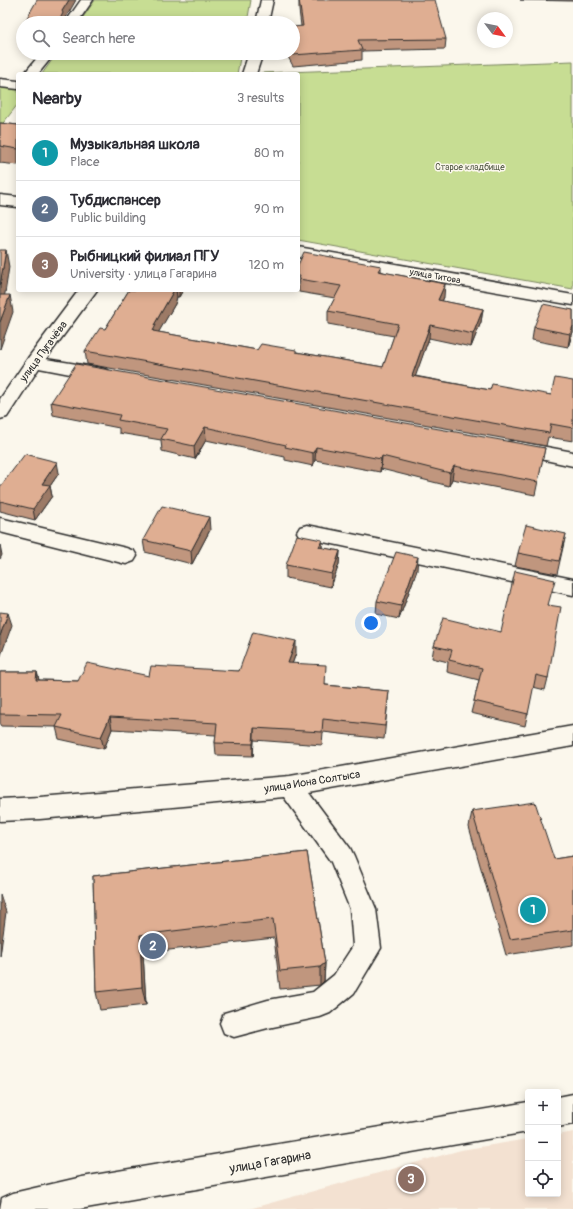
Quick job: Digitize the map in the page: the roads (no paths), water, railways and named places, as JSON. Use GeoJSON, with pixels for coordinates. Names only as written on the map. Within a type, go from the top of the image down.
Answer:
{"type":"FeatureCollection","features":[{"type":"Feature","properties":{"kind":"street"},"geometry":{"type":"LineString","coordinates":[[76,16],[87,0]]}},
{"type":"Feature","properties":{"kind":"street"},"geometry":{"type":"LineString","coordinates":[[264,16],[267,0]]}},
{"type":"Feature","properties":{"kind":"street"},"geometry":{"type":"LineString","coordinates":[[34,72],[43,60]]}},
{"type":"Feature","properties":{"kind":"street"},"geometry":{"type":"LineString","coordinates":[[250,72],[254,60]]}},
{"type":"Feature","properties":{"kind":"street"},"geometry":{"type":"LineString","coordinates":[[0,83],[16,85]]}},
{"type":"Feature","properties":{"kind":"street"},"geometry":{"type":"LineString","coordinates":[[0,200],[16,202]]}},
{"type":"Feature","properties":{"kind":"street","name":"улица Титова"},"geometry":{"type":"LineString","coordinates":[[300,252],[573,300]]}},
{"type":"Feature","properties":{"kind":"street","name":"улица Пугачёва"},"geometry":{"type":"LineString","coordinates":[[0,413],[34,362],[86,292]]}},
{"type":"Feature","properties":{"kind":"street"},"geometry":{"type":"LineString","coordinates":[[34,362],[121,377]]}},
{"type":"Feature","properties":{"kind":"street"},"geometry":{"type":"LineString","coordinates":[[494,443],[573,459]]}},
{"type":"Feature","properties":{"kind":"street"},"geometry":{"type":"LineString","coordinates":[[0,525],[126,556]]}},
{"type":"Feature","properties":{"kind":"street"},"geometry":{"type":"LineString","coordinates":[[307,532],[573,587]]}},
{"type":"Feature","properties":{"kind":"street","name":"улица Иона Солтыса"},"geometry":{"type":"LineString","coordinates":[[0,810],[40,808],[290,786],[573,736]]}},
{"type":"Feature","properties":{"kind":"street"},"geometry":{"type":"LineString","coordinates":[[234,1023],[268,1014],[320,1004],[344,984],[367,948],[363,909],[341,856],[290,786]]}},
{"type":"Feature","properties":{"kind":"street"},"geometry":{"type":"LineString","coordinates":[[561,1111],[573,1109]]}},
{"type":"Feature","properties":{"kind":"street","name":"улица Гагарина"},"geometry":{"type":"LineString","coordinates":[[13,1209],[82,1193],[525,1118]]}},
{"type":"Feature","properties":{"kind":"place","name":"Музыкальная школа"},"geometry":{"type":"Point","coordinates":[533,910]}},
{"type":"Feature","properties":{"kind":"place","name":"Тубдиспансер"},"geometry":{"type":"Point","coordinates":[153,946]}},
{"type":"Feature","properties":{"kind":"place","name":"Рыбницкий филиал ПГУ"},"geometry":{"type":"Point","coordinates":[411,1179]}},
{"type":"Feature","properties":{"kind":"park label","name":"Старое кладбище"},"geometry":{"type":"Point","coordinates":[470,167]}}]}
